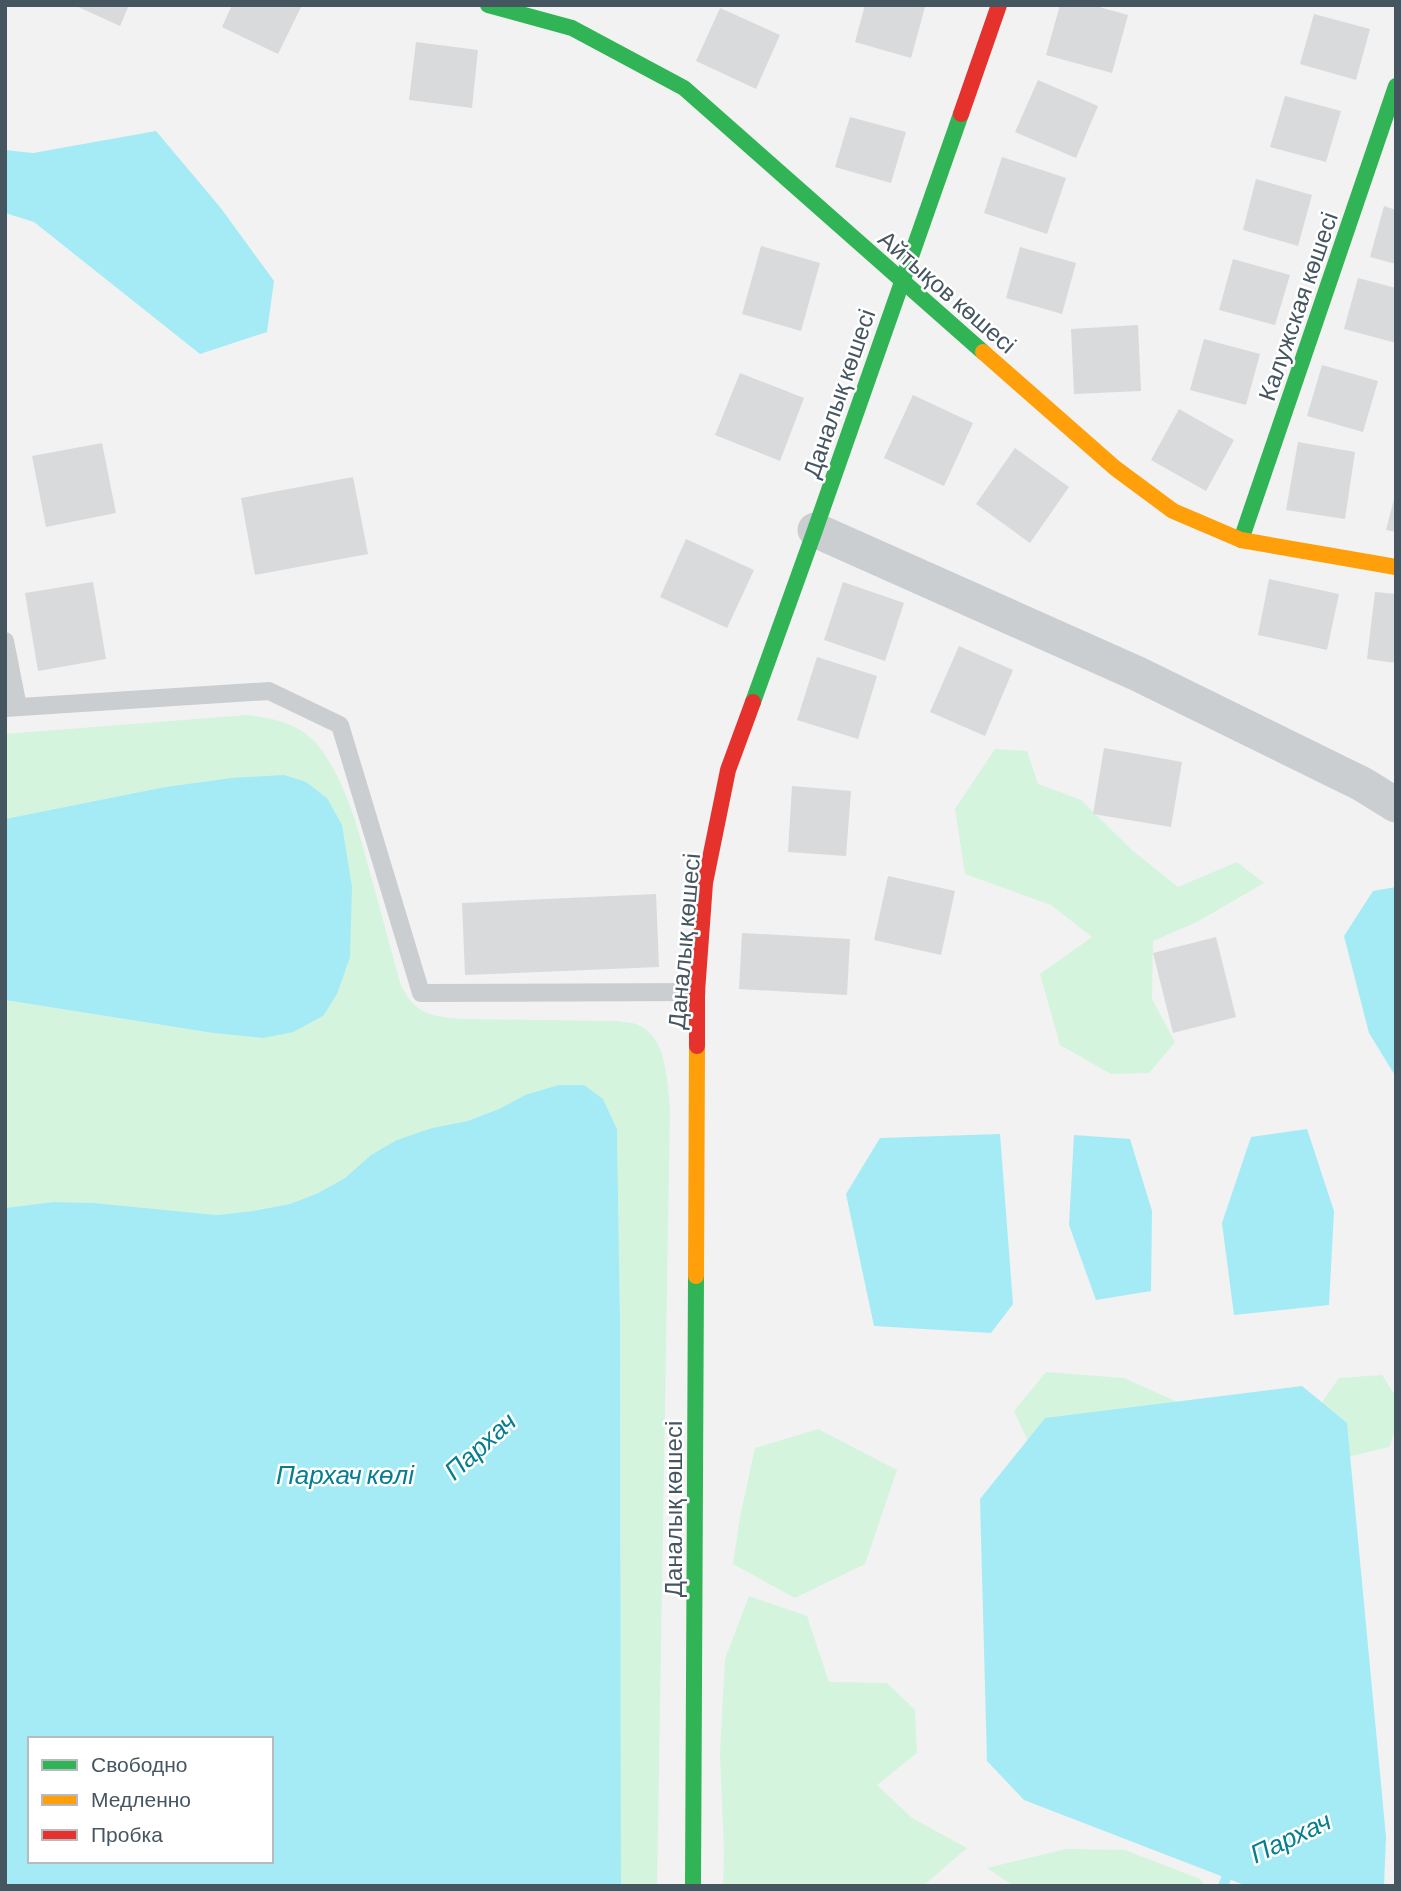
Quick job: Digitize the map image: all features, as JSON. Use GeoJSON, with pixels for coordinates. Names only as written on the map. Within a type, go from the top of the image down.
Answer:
{"type":"FeatureCollection","features":[{"type":"Feature","properties":{"kind":"street","name":"Айтықов көшесі"},"geometry":{"type":"LineString","coordinates":[[488,5],[576,17],[684,88],[1115,468],[1173,511],[1241,540],[1396,567]]}},
{"type":"Feature","properties":{"kind":"street","name":"Даналық көшесі"},"geometry":{"type":"LineString","coordinates":[[694,1886],[697,992],[705,883],[728,770],[999,5]]}},
{"type":"Feature","properties":{"kind":"street","name":"Калужская көшесі"},"geometry":{"type":"LineString","coordinates":[[1241,540],[1396,86]]}},
{"type":"Feature","properties":{"kind":"street"},"geometry":{"type":"LineString","coordinates":[[815,530],[1138,674],[1362,784],[1396,805]]}},
{"type":"Feature","properties":{"kind":"lane"},"geometry":{"type":"LineString","coordinates":[[5,641],[12,707],[269,691],[340,724],[421,993],[697,992]]}},
{"type":"Feature","properties":{"kind":"green space"},"geometry":{"type":"Polygon","coordinates":[[[247,715],[292,725],[308,735],[326,756],[357,826],[400,983],[417,1007],[431,1014],[461,1019],[630,1023],[648,1031],[660,1049],[670,1107],[657,1886],[621,1886],[617,1129],[603,1099],[525,1095],[499,1109],[466,1121],[432,1128],[371,1155],[345,1178],[318,1193],[290,1204],[253,1211],[217,1215],[94,1203],[53,1202],[5,1208],[5,1000],[213,1033],[263,1038],[231,778],[165,787],[5,819],[5,734],[247,715]]]}},
{"type":"Feature","properties":{"kind":"green space"},"geometry":{"type":"Polygon","coordinates":[[[995,749],[1027,751],[1038,784],[1081,800],[1133,851],[1178,887],[1237,862],[1264,883],[1197,922],[1153,941],[1152,999],[1175,1042],[1149,1073],[1111,1074],[1060,1045],[1040,974],[1092,937],[1051,905],[965,874],[955,809],[995,749]]]}},
{"type":"Feature","properties":{"kind":"green space"},"geometry":{"type":"Polygon","coordinates":[[[1046,1372],[1124,1378],[1191,1408],[1312,1416],[1339,1378],[1382,1375],[1396,1397],[1396,1428],[1389,1447],[1331,1461],[1042,1471],[1014,1411],[1046,1372]]]}},
{"type":"Feature","properties":{"kind":"green space"},"geometry":{"type":"Polygon","coordinates":[[[818,1429],[897,1470],[865,1564],[795,1598],[733,1564],[755,1448],[818,1429]]]}},
{"type":"Feature","properties":{"kind":"green space"},"geometry":{"type":"Polygon","coordinates":[[[749,1596],[807,1616],[829,1682],[887,1683],[915,1710],[917,1753],[877,1785],[912,1818],[967,1848],[923,1886],[723,1886],[720,1752],[725,1659],[749,1596]]]}},
{"type":"Feature","properties":{"kind":"green space"},"geometry":{"type":"Polygon","coordinates":[[[1066,1849],[1125,1850],[1200,1879],[1205,1886],[1014,1886],[987,1868],[1066,1849]]]}},
{"type":"Feature","properties":{"kind":"water"},"geometry":{"type":"Polygon","coordinates":[[[156,131],[220,207],[274,281],[267,332],[200,354],[34,222],[5,213],[5,150],[33,153],[156,131]]]}},
{"type":"Feature","properties":{"kind":"water"},"geometry":{"type":"Polygon","coordinates":[[[284,775],[306,782],[327,798],[342,825],[352,887],[350,957],[337,994],[323,1016],[293,1032],[263,1038],[213,1033],[5,1000],[5,819],[165,787],[231,778],[284,775]]]}},
{"type":"Feature","properties":{"kind":"water"},"geometry":{"type":"Polygon","coordinates":[[[1396,887],[1396,1077],[1369,1033],[1344,936],[1373,891],[1396,887]]]}},
{"type":"Feature","properties":{"kind":"water","name":"Пархач көлі"},"geometry":{"type":"Polygon","coordinates":[[[559,1085],[584,1085],[603,1099],[617,1129],[621,1886],[5,1886],[5,1208],[53,1202],[94,1203],[217,1215],[290,1204],[345,1178],[371,1155],[397,1140],[432,1128],[467,1121],[499,1109],[525,1095],[559,1085]]]}},
{"type":"Feature","properties":{"kind":"water"},"geometry":{"type":"Polygon","coordinates":[[[1307,1129],[1334,1211],[1329,1305],[1234,1315],[1222,1223],[1251,1137],[1307,1129]]]}},
{"type":"Feature","properties":{"kind":"water"},"geometry":{"type":"Polygon","coordinates":[[[1000,1134],[1013,1304],[991,1333],[874,1326],[846,1194],[880,1138],[1000,1134]]]}},
{"type":"Feature","properties":{"kind":"water"},"geometry":{"type":"Polygon","coordinates":[[[1074,1135],[1130,1139],[1152,1211],[1151,1291],[1096,1300],[1069,1225],[1074,1135]]]}},
{"type":"Feature","properties":{"kind":"water"},"geometry":{"type":"Polygon","coordinates":[[[1302,1386],[1347,1423],[1386,1837],[1384,1886],[1247,1886],[1024,1800],[987,1761],[980,1499],[1045,1418],[1302,1386]]]}},
{"type":"Feature","properties":{"kind":"building"},"geometry":{"type":"Polygon","coordinates":[[[74,5],[129,5],[120,26],[74,5]]]}},
{"type":"Feature","properties":{"kind":"building"},"geometry":{"type":"Polygon","coordinates":[[[232,5],[302,5],[278,54],[222,27],[232,5]]]}},
{"type":"Feature","properties":{"kind":"building"},"geometry":{"type":"Polygon","coordinates":[[[865,5],[925,7],[911,58],[855,42],[865,5]]]}},
{"type":"Feature","properties":{"kind":"building"},"geometry":{"type":"Polygon","coordinates":[[[1060,5],[1092,5],[1128,15],[1112,73],[1046,55],[1060,5]]]}},
{"type":"Feature","properties":{"kind":"building"},"geometry":{"type":"Polygon","coordinates":[[[720,8],[780,35],[756,89],[696,61],[720,8]]]}},
{"type":"Feature","properties":{"kind":"building"},"geometry":{"type":"Polygon","coordinates":[[[1314,14],[1370,29],[1356,80],[1300,64],[1314,14]]]}},
{"type":"Feature","properties":{"kind":"building"},"geometry":{"type":"Polygon","coordinates":[[[416,42],[478,50],[472,108],[409,100],[416,42]]]}},
{"type":"Feature","properties":{"kind":"building"},"geometry":{"type":"Polygon","coordinates":[[[1038,80],[1098,106],[1076,158],[1015,132],[1038,80]]]}},
{"type":"Feature","properties":{"kind":"building"},"geometry":{"type":"Polygon","coordinates":[[[1285,96],[1341,111],[1326,162],[1270,147],[1285,96]]]}},
{"type":"Feature","properties":{"kind":"building"},"geometry":{"type":"Polygon","coordinates":[[[850,117],[906,132],[891,183],[835,167],[850,117]]]}},
{"type":"Feature","properties":{"kind":"building"},"geometry":{"type":"Polygon","coordinates":[[[1002,157],[1066,178],[1047,234],[984,213],[1002,157]]]}},
{"type":"Feature","properties":{"kind":"building"},"geometry":{"type":"Polygon","coordinates":[[[1256,179],[1312,195],[1298,246],[1243,230],[1256,179]]]}},
{"type":"Feature","properties":{"kind":"building"},"geometry":{"type":"Polygon","coordinates":[[[1384,206],[1396,210],[1396,264],[1370,257],[1384,206]]]}},
{"type":"Feature","properties":{"kind":"building"},"geometry":{"type":"Polygon","coordinates":[[[761,246],[820,263],[801,331],[742,314],[761,246]]]}},
{"type":"Feature","properties":{"kind":"building"},"geometry":{"type":"Polygon","coordinates":[[[1020,247],[1076,263],[1062,314],[1006,298],[1020,247]]]}},
{"type":"Feature","properties":{"kind":"building"},"geometry":{"type":"Polygon","coordinates":[[[1233,259],[1290,275],[1275,325],[1219,310],[1233,259]]]}},
{"type":"Feature","properties":{"kind":"building"},"geometry":{"type":"Polygon","coordinates":[[[1358,278],[1396,288],[1396,343],[1344,329],[1358,278]]]}},
{"type":"Feature","properties":{"kind":"building"},"geometry":{"type":"Polygon","coordinates":[[[1138,325],[1141,391],[1074,394],[1071,329],[1138,325]]]}},
{"type":"Feature","properties":{"kind":"building"},"geometry":{"type":"Polygon","coordinates":[[[1204,339],[1260,354],[1246,405],[1190,390],[1204,339]]]}},
{"type":"Feature","properties":{"kind":"building"},"geometry":{"type":"Polygon","coordinates":[[[1322,365],[1378,381],[1363,432],[1307,416],[1322,365]]]}},
{"type":"Feature","properties":{"kind":"building"},"geometry":{"type":"Polygon","coordinates":[[[740,373],[804,398],[780,461],[715,435],[740,373]]]}},
{"type":"Feature","properties":{"kind":"building"},"geometry":{"type":"Polygon","coordinates":[[[913,395],[973,423],[944,486],[884,458],[913,395]]]}},
{"type":"Feature","properties":{"kind":"building"},"geometry":{"type":"Polygon","coordinates":[[[1179,409],[1234,440],[1206,491],[1151,460],[1179,409]]]}},
{"type":"Feature","properties":{"kind":"building"},"geometry":{"type":"Polygon","coordinates":[[[1298,442],[1355,452],[1345,519],[1286,510],[1298,442]]]}},
{"type":"Feature","properties":{"kind":"building"},"geometry":{"type":"Polygon","coordinates":[[[102,443],[116,513],[46,527],[32,456],[102,443]]]}},
{"type":"Feature","properties":{"kind":"building"},"geometry":{"type":"Polygon","coordinates":[[[1015,448],[1069,487],[1030,543],[976,504],[1015,448]]]}},
{"type":"Feature","properties":{"kind":"building"},"geometry":{"type":"Polygon","coordinates":[[[353,477],[368,554],[255,575],[241,498],[353,477]]]}},
{"type":"Feature","properties":{"kind":"building"},"geometry":{"type":"Polygon","coordinates":[[[1396,495],[1396,532],[1386,530],[1396,495]]]}},
{"type":"Feature","properties":{"kind":"building"},"geometry":{"type":"Polygon","coordinates":[[[686,539],[754,570],[727,628],[660,597],[686,539]]]}},
{"type":"Feature","properties":{"kind":"building"},"geometry":{"type":"Polygon","coordinates":[[[1269,579],[1339,594],[1327,650],[1258,635],[1269,579]]]}},
{"type":"Feature","properties":{"kind":"building"},"geometry":{"type":"Polygon","coordinates":[[[93,582],[106,659],[38,671],[25,593],[93,582]]]}},
{"type":"Feature","properties":{"kind":"building"},"geometry":{"type":"Polygon","coordinates":[[[843,582],[904,603],[885,661],[824,640],[843,582]]]}},
{"type":"Feature","properties":{"kind":"building"},"geometry":{"type":"Polygon","coordinates":[[[1375,592],[1396,594],[1396,663],[1367,659],[1375,592]]]}},
{"type":"Feature","properties":{"kind":"building"},"geometry":{"type":"Polygon","coordinates":[[[959,646],[1013,670],[985,736],[930,712],[959,646]]]}},
{"type":"Feature","properties":{"kind":"building"},"geometry":{"type":"Polygon","coordinates":[[[817,657],[877,676],[858,739],[797,720],[817,657]]]}},
{"type":"Feature","properties":{"kind":"building"},"geometry":{"type":"Polygon","coordinates":[[[1104,748],[1182,762],[1171,827],[1093,814],[1104,748]]]}},
{"type":"Feature","properties":{"kind":"building"},"geometry":{"type":"Polygon","coordinates":[[[792,786],[851,791],[846,856],[788,852],[792,786]]]}},
{"type":"Feature","properties":{"kind":"building"},"geometry":{"type":"Polygon","coordinates":[[[888,876],[955,891],[941,955],[874,940],[888,876]]]}},
{"type":"Feature","properties":{"kind":"building"},"geometry":{"type":"Polygon","coordinates":[[[656,894],[659,967],[465,975],[462,903],[656,894]]]}},
{"type":"Feature","properties":{"kind":"building"},"geometry":{"type":"Polygon","coordinates":[[[742,933],[850,939],[847,995],[739,989],[742,933]]]}},
{"type":"Feature","properties":{"kind":"building"},"geometry":{"type":"Polygon","coordinates":[[[1216,937],[1236,1017],[1173,1033],[1153,953],[1216,937]]]}},
{"type":"Feature","properties":{"kind":"waterway","name":"Пархач"},"geometry":{"type":"LineString","coordinates":[[1223,1886],[1231,1866]]}},
{"type":"Feature","properties":{"kind":"traffic: fast"},"geometry":{"type":"LineString","coordinates":[[488,5],[572,28],[684,88],[983,352]]}},
{"type":"Feature","properties":{"kind":"traffic: fast"},"geometry":{"type":"LineString","coordinates":[[1241,540],[1396,86]]}},
{"type":"Feature","properties":{"kind":"traffic: fast"},"geometry":{"type":"LineString","coordinates":[[753,702],[961,114]]}},
{"type":"Feature","properties":{"kind":"traffic: fast"},"geometry":{"type":"LineString","coordinates":[[693,1886],[696,1276]]}},
{"type":"Feature","properties":{"kind":"traffic: slow"},"geometry":{"type":"LineString","coordinates":[[983,352],[1115,468],[1173,511],[1241,540],[1396,567]]}},
{"type":"Feature","properties":{"kind":"traffic: slow"},"geometry":{"type":"LineString","coordinates":[[696,1276],[697,1046]]}},
{"type":"Feature","properties":{"kind":"traffic: jam"},"geometry":{"type":"LineString","coordinates":[[961,114],[999,5]]}},
{"type":"Feature","properties":{"kind":"traffic: jam"},"geometry":{"type":"LineString","coordinates":[[697,1046],[697,992],[705,883],[728,770],[753,702]]}}]}
